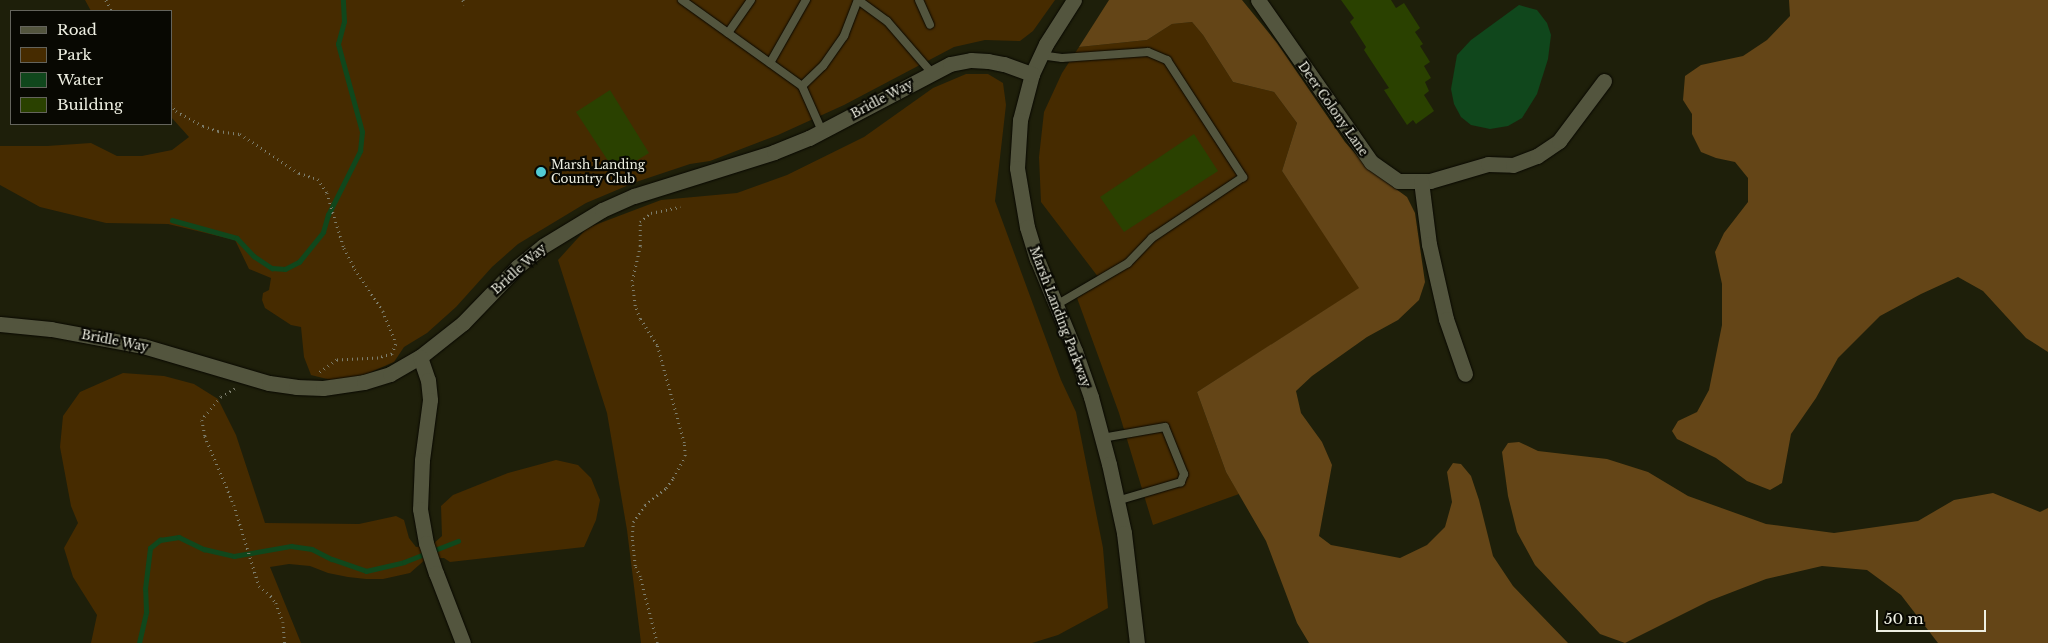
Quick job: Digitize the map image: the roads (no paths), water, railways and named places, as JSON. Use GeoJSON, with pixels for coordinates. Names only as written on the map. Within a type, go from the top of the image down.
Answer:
{"type":"FeatureCollection","features":[{"type":"Feature","properties":{"kind":"street","name":"Marsh Landing Parkway"},"geometry":{"type":"LineString","coordinates":[[1074,0],[1040,55],[1032,74],[1020,120],[1017,168],[1027,227],[1037,259],[1075,351],[1102,438],[1117,501],[1132,586],[1137,643]]}},
{"type":"Feature","properties":{"kind":"street","name":"Deer Colony Lane"},"geometry":{"type":"LineString","coordinates":[[1258,0],[1371,162],[1398,181],[1430,181],[1488,164],[1513,165],[1537,156],[1559,141],[1604,81]]}},
{"type":"Feature","properties":{"kind":"street","name":"Bridle Way"},"geometry":{"type":"LineString","coordinates":[[0,324],[51,329],[143,346],[269,383],[323,388],[364,382],[390,374],[420,356],[463,322],[517,267],[571,227],[602,210],[634,196],[774,152],[822,131],[950,64],[971,60],[1004,64],[1032,74]]}},
{"type":"Feature","properties":{"kind":"street"},"geometry":{"type":"LineString","coordinates":[[1421,181],[1429,244],[1446,319],[1464,374]]}},
{"type":"Feature","properties":{"kind":"street"},"geometry":{"type":"LineString","coordinates":[[420,356],[428,380],[430,400],[419,494],[426,543],[463,643]]}},
{"type":"Feature","properties":{"kind":"lane"},"geometry":{"type":"LineString","coordinates":[[682,0],[692,3],[728,33],[802,86],[822,131]]}},
{"type":"Feature","properties":{"kind":"lane"},"geometry":{"type":"LineString","coordinates":[[728,33],[751,0]]}},
{"type":"Feature","properties":{"kind":"lane"},"geometry":{"type":"LineString","coordinates":[[770,63],[806,0]]}},
{"type":"Feature","properties":{"kind":"lane"},"geometry":{"type":"LineString","coordinates":[[802,86],[823,66],[844,36],[858,0],[887,21],[932,72]]}},
{"type":"Feature","properties":{"kind":"lane"},"geometry":{"type":"LineString","coordinates":[[919,0],[930,26]]}},
{"type":"Feature","properties":{"kind":"lane"},"geometry":{"type":"LineString","coordinates":[[1040,55],[1062,58],[1148,52],[1167,60],[1243,177],[1152,238],[1128,263],[1056,305]]}},
{"type":"Feature","properties":{"kind":"lane"},"geometry":{"type":"LineString","coordinates":[[1102,438],[1164,427],[1184,474],[1182,482],[1117,501]]}},
{"type":"Feature","properties":{"kind":"water"},"geometry":{"type":"Polygon","coordinates":[[[1519,5],[1537,10],[1547,23],[1551,35],[1548,59],[1537,94],[1522,118],[1508,126],[1490,129],[1471,125],[1461,117],[1454,104],[1451,89],[1457,55],[1471,40],[1519,5]]]}},
{"type":"Feature","properties":{"kind":"waterway"},"geometry":{"type":"LineString","coordinates":[[172,220],[237,238],[254,256],[272,268],[285,269],[299,262],[323,232],[328,215],[360,151],[362,132],[338,44],[344,22],[343,0]]}},
{"type":"Feature","properties":{"kind":"waterway"},"geometry":{"type":"LineString","coordinates":[[139,643],[146,612],[145,589],[150,548],[160,540],[179,537],[204,549],[234,556],[291,546],[312,549],[332,559],[366,571],[404,562],[458,541]]}},
{"type":"Feature","properties":{"kind":"place","name":"Marsh Landing Country Club"},"geometry":{"type":"Point","coordinates":[541,172]}}]}
